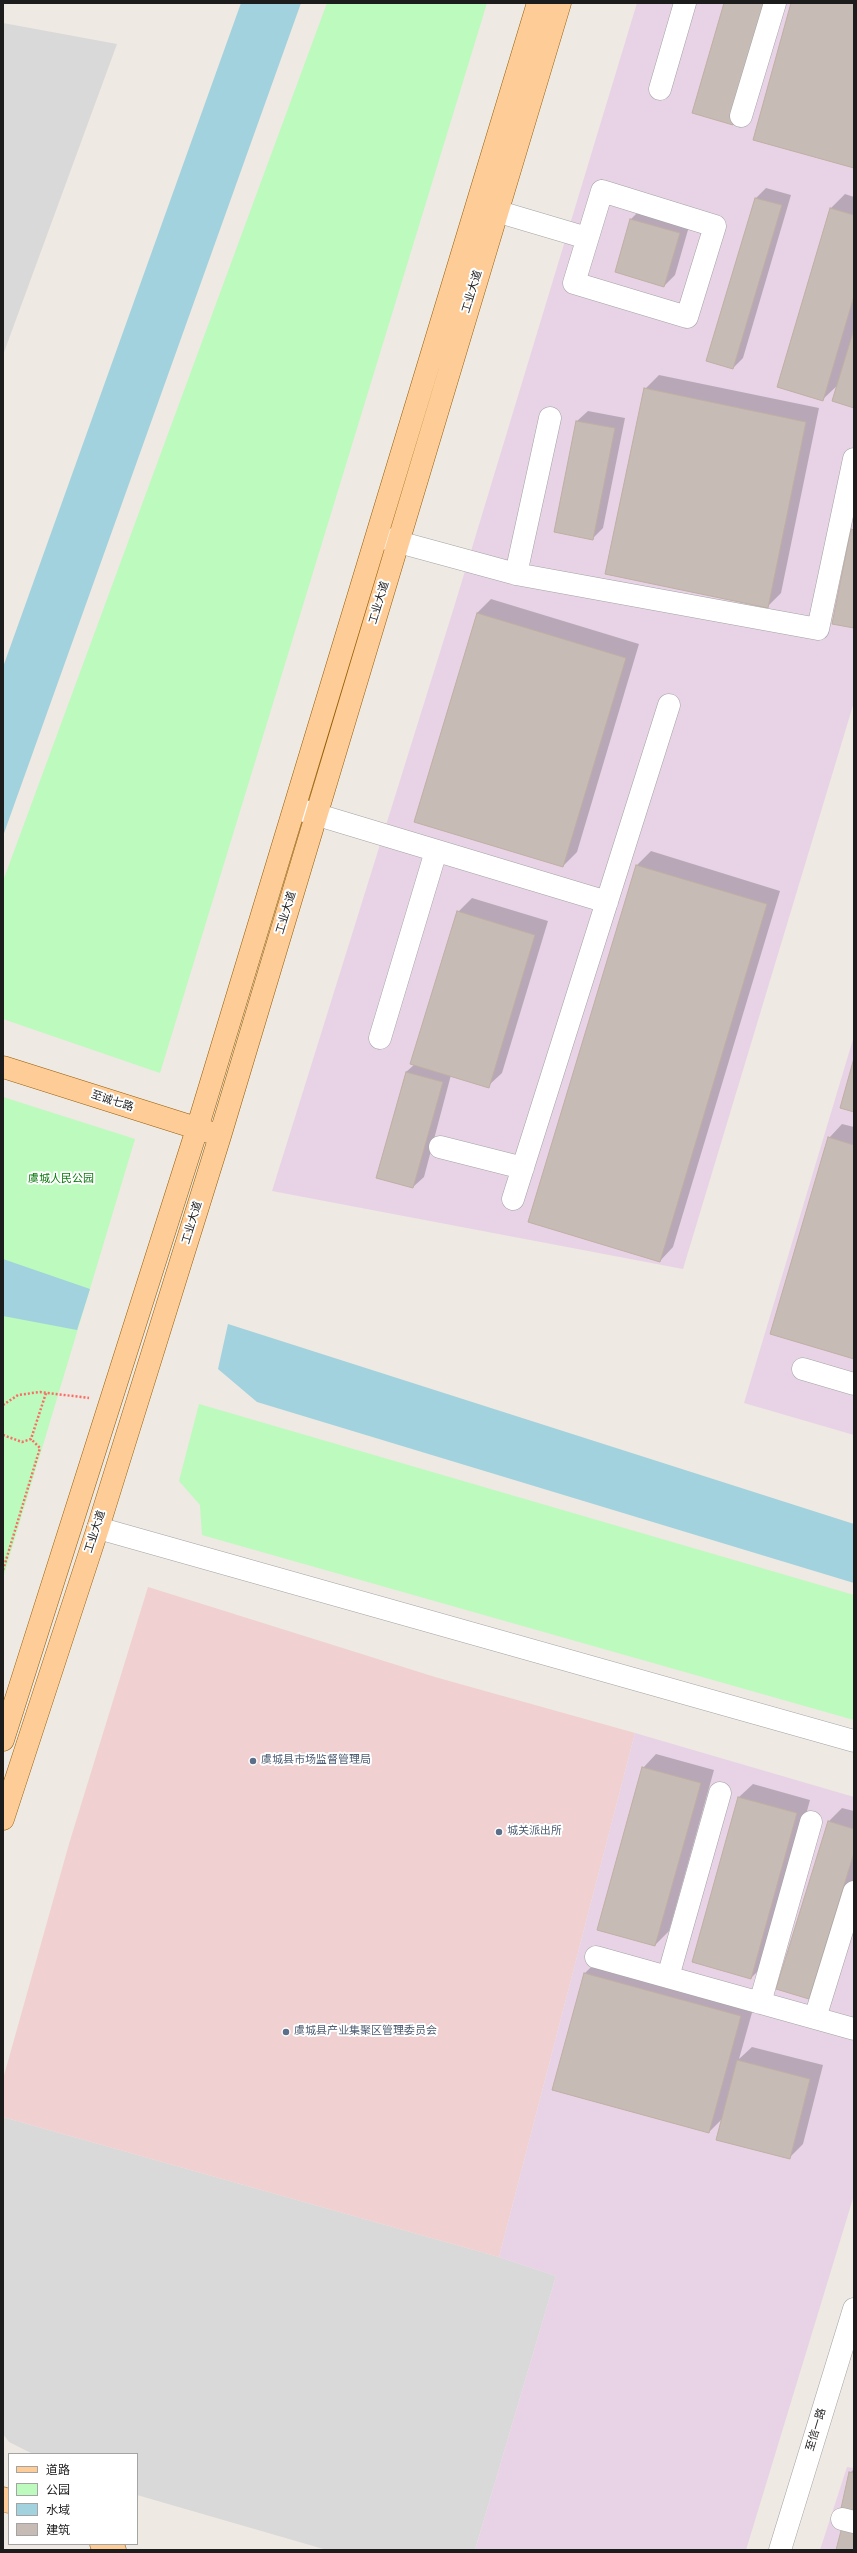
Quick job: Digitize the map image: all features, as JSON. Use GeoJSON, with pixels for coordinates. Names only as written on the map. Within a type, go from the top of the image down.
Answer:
{"type":"FeatureCollection","features":[{"type":"Feature","properties":{"kind":"main road"},"geometry":{"type":"LineString","coordinates":[[3,1740],[197,1129],[538,3]]}},
{"type":"Feature","properties":{"kind":"main road","name":"工业大道"},"geometry":{"type":"LineString","coordinates":[[3,1819],[98,1528],[220,1136],[560,3]]}},
{"type":"Feature","properties":{"kind":"main road","name":"至诚七路"},"geometry":{"type":"LineString","coordinates":[[3,1068],[220,1136]]}},
{"type":"Feature","properties":{"kind":"main road"},"geometry":{"type":"LineString","coordinates":[[103,2545],[115,2550]]}},
{"type":"Feature","properties":{"kind":"street"},"geometry":{"type":"LineString","coordinates":[[660,89],[685,3]]}},
{"type":"Feature","properties":{"kind":"street"},"geometry":{"type":"LineString","coordinates":[[741,116],[775,3]]}},
{"type":"Feature","properties":{"kind":"street"},"geometry":{"type":"LineString","coordinates":[[602,191],[715,226],[687,317],[574,283],[587,238],[602,191]]}},
{"type":"Feature","properties":{"kind":"street"},"geometry":{"type":"LineString","coordinates":[[477,205],[587,238]]}},
{"type":"Feature","properties":{"kind":"street"},"geometry":{"type":"LineString","coordinates":[[516,574],[550,418]]}},
{"type":"Feature","properties":{"kind":"street"},"geometry":{"type":"LineString","coordinates":[[377,537],[516,574],[818,629],[854,459]]}},
{"type":"Feature","properties":{"kind":"street"},"geometry":{"type":"LineString","coordinates":[[513,1199],[669,705]]}},
{"type":"Feature","properties":{"kind":"street"},"geometry":{"type":"LineString","coordinates":[[294,808],[606,902]]}},
{"type":"Feature","properties":{"kind":"street"},"geometry":{"type":"LineString","coordinates":[[380,1038],[436,851]]}},
{"type":"Feature","properties":{"kind":"street"},"geometry":{"type":"LineString","coordinates":[[440,1146],[523,1168]]}},
{"type":"Feature","properties":{"kind":"street"},"geometry":{"type":"LineString","coordinates":[[803,1369],[854,1384]]}},
{"type":"Feature","properties":{"kind":"street"},"geometry":{"type":"LineString","coordinates":[[98,1528],[854,1741]]}},
{"type":"Feature","properties":{"kind":"street"},"geometry":{"type":"LineString","coordinates":[[668,1977],[720,1793]]}},
{"type":"Feature","properties":{"kind":"street"},"geometry":{"type":"LineString","coordinates":[[760,2003],[811,1822]]}},
{"type":"Feature","properties":{"kind":"street"},"geometry":{"type":"LineString","coordinates":[[815,2018],[854,1892]]}},
{"type":"Feature","properties":{"kind":"street"},"geometry":{"type":"LineString","coordinates":[[596,1957],[854,2029]]}},
{"type":"Feature","properties":{"kind":"street","name":"至信一路"},"geometry":{"type":"LineString","coordinates":[[780,2550],[854,2309]]}},
{"type":"Feature","properties":{"kind":"path"},"geometry":{"type":"LineString","coordinates":[[31,1439],[46,1392]]}},
{"type":"Feature","properties":{"kind":"path"},"geometry":{"type":"LineString","coordinates":[[3,1405],[18,1395],[46,1392],[111,1402]]}},
{"type":"Feature","properties":{"kind":"path"},"geometry":{"type":"LineString","coordinates":[[3,1435],[22,1442],[31,1439]]}},
{"type":"Feature","properties":{"kind":"path"},"geometry":{"type":"LineString","coordinates":[[3,1570],[40,1448],[31,1439]]}},
{"type":"Feature","properties":{"kind":"shaded area"},"geometry":{"type":"Polygon","coordinates":[[[637,3],[854,3],[854,702],[683,1269],[272,1191],[455,604],[637,3]]]}},
{"type":"Feature","properties":{"kind":"shaded area"},"geometry":{"type":"Polygon","coordinates":[[[3,23],[117,44],[3,355],[3,23]]]}},
{"type":"Feature","properties":{"kind":"shaded area"},"geometry":{"type":"Polygon","coordinates":[[[854,1036],[854,1435],[744,1403],[854,1036]]]}},
{"type":"Feature","properties":{"kind":"shaded area"},"geometry":{"type":"Polygon","coordinates":[[[148,1587],[435,1677],[635,1733],[499,2257],[3,2117],[3,2079],[69,1844],[148,1587]]]}},
{"type":"Feature","properties":{"kind":"shaded area"},"geometry":{"type":"Polygon","coordinates":[[[635,1733],[854,1797],[854,2195],[746,2550],[475,2550],[556,2276],[499,2257],[635,1733]]]}},
{"type":"Feature","properties":{"kind":"shaded area"},"geometry":{"type":"Polygon","coordinates":[[[3,2117],[499,2257],[556,2276],[475,2550],[327,2550],[138,2495],[138,2453],[31,2453],[9,2442],[3,2434],[3,2117]]]}},
{"type":"Feature","properties":{"kind":"shaded area"},"geometry":{"type":"Polygon","coordinates":[[[847,2467],[854,2468],[854,2550],[820,2550],[847,2467]]]}},
{"type":"Feature","properties":{"kind":"green space"},"geometry":{"type":"Polygon","coordinates":[[[327,3],[487,3],[160,1073],[3,1019],[3,881],[327,3]]]}},
{"type":"Feature","properties":{"kind":"green space","name":"虞城人民公园"},"geometry":{"type":"Polygon","coordinates":[[[3,1097],[135,1139],[3,1578],[3,1097]]]}},
{"type":"Feature","properties":{"kind":"green space"},"geometry":{"type":"Polygon","coordinates":[[[199,1404],[854,1595],[854,1720],[202,1535],[200,1505],[179,1481],[199,1404]]]}},
{"type":"Feature","properties":{"kind":"water"},"geometry":{"type":"Polygon","coordinates":[[[241,3],[301,3],[3,836],[3,667],[241,3]]]}},
{"type":"Feature","properties":{"kind":"water"},"geometry":{"type":"Polygon","coordinates":[[[3,1259],[90,1289],[77,1330],[3,1316],[3,1259]]]}},
{"type":"Feature","properties":{"kind":"water"},"geometry":{"type":"Polygon","coordinates":[[[228,1324],[854,1524],[854,1583],[257,1402],[218,1369],[228,1324]]]}},
{"type":"Feature","properties":{"kind":"building"},"geometry":{"type":"Polygon","coordinates":[[[724,3],[769,3],[733,125],[692,113],[724,3]]]}},
{"type":"Feature","properties":{"kind":"building"},"geometry":{"type":"Polygon","coordinates":[[[791,3],[854,3],[854,168],[753,140],[791,3]]]}},
{"type":"Feature","properties":{"kind":"building"},"geometry":{"type":"Polygon","coordinates":[[[755,198],[782,205],[733,369],[706,361],[755,198]]]}},
{"type":"Feature","properties":{"kind":"building"},"geometry":{"type":"Polygon","coordinates":[[[830,208],[854,215],[854,296],[823,401],[777,387],[830,208]]]}},
{"type":"Feature","properties":{"kind":"building"},"geometry":{"type":"Polygon","coordinates":[[[630,219],[680,233],[664,287],[615,272],[630,219]]]}},
{"type":"Feature","properties":{"kind":"building"},"geometry":{"type":"Polygon","coordinates":[[[854,329],[854,408],[832,401],[854,329]]]}},
{"type":"Feature","properties":{"kind":"building"},"geometry":{"type":"Polygon","coordinates":[[[644,388],[806,422],[768,608],[605,574],[644,388]]]}},
{"type":"Feature","properties":{"kind":"building"},"geometry":{"type":"Polygon","coordinates":[[[576,421],[615,428],[593,540],[554,532],[576,421]]]}},
{"type":"Feature","properties":{"kind":"building"},"geometry":{"type":"Polygon","coordinates":[[[851,529],[854,530],[854,628],[832,624],[851,529]]]}},
{"type":"Feature","properties":{"kind":"building"},"geometry":{"type":"Polygon","coordinates":[[[477,613],[626,658],[563,867],[414,822],[477,613]]]}},
{"type":"Feature","properties":{"kind":"building"},"geometry":{"type":"Polygon","coordinates":[[[636,865],[767,904],[660,1262],[528,1222],[636,865]]]}},
{"type":"Feature","properties":{"kind":"building"},"geometry":{"type":"Polygon","coordinates":[[[457,911],[535,935],[489,1088],[410,1064],[457,911]]]}},
{"type":"Feature","properties":{"kind":"building"},"geometry":{"type":"Polygon","coordinates":[[[854,1058],[854,1112],[840,1108],[854,1058]]]}},
{"type":"Feature","properties":{"kind":"building"},"geometry":{"type":"Polygon","coordinates":[[[406,1072],[443,1082],[413,1188],[376,1178],[406,1072]]]}},
{"type":"Feature","properties":{"kind":"building"},"geometry":{"type":"Polygon","coordinates":[[[828,1137],[854,1145],[854,1359],[770,1334],[828,1137]]]}},
{"type":"Feature","properties":{"kind":"building"},"geometry":{"type":"Polygon","coordinates":[[[642,1767],[701,1783],[655,1946],[597,1930],[642,1767]]]}},
{"type":"Feature","properties":{"kind":"building"},"geometry":{"type":"Polygon","coordinates":[[[738,1797],[797,1813],[751,1979],[692,1962],[738,1797]]]}},
{"type":"Feature","properties":{"kind":"building"},"geometry":{"type":"Polygon","coordinates":[[[828,1821],[854,1829],[854,1853],[809,1999],[776,1989],[828,1821]]]}},
{"type":"Feature","properties":{"kind":"building"},"geometry":{"type":"Polygon","coordinates":[[[584,1973],[741,2016],[709,2133],[552,2090],[584,1973]]]}},
{"type":"Feature","properties":{"kind":"building"},"geometry":{"type":"Polygon","coordinates":[[[737,2060],[810,2079],[790,2159],[716,2140],[737,2060]]]}},
{"type":"Feature","properties":{"kind":"building"},"geometry":{"type":"Polygon","coordinates":[[[849,2472],[854,2473],[854,2517],[840,2513],[849,2472]]]}},
{"type":"Feature","properties":{"kind":"building"},"geometry":{"type":"Polygon","coordinates":[[[843,2523],[854,2526],[854,2550],[836,2550],[843,2523]]]}},
{"type":"Feature","properties":{"kind":"place","name":"虞城县市场监督管理局"},"geometry":{"type":"Point","coordinates":[253,1761]}},
{"type":"Feature","properties":{"kind":"place","name":"城关派出所"},"geometry":{"type":"Point","coordinates":[499,1832]}},
{"type":"Feature","properties":{"kind":"place","name":"虞城县产业集聚区管理委员会"},"geometry":{"type":"Point","coordinates":[286,2032]}}]}
